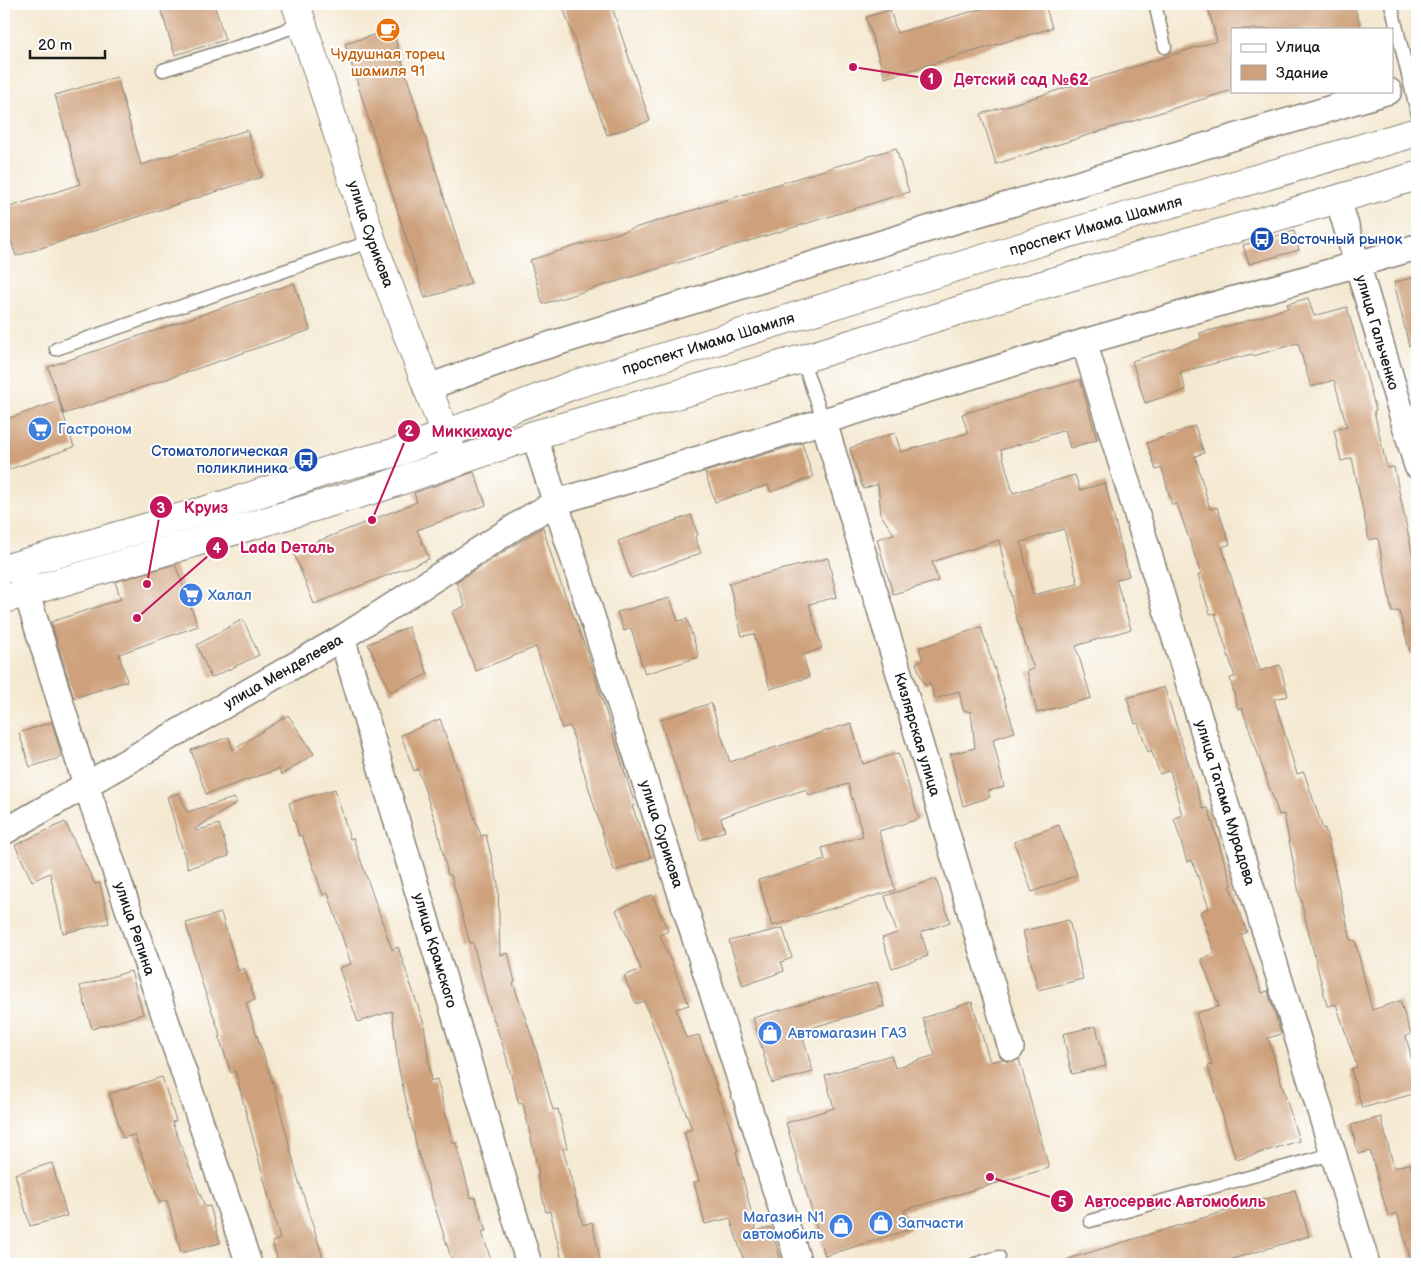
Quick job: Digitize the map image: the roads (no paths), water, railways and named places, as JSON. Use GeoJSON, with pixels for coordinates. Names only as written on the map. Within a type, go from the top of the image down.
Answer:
{"type":"FeatureCollection","features":[{"type":"Feature","properties":{"kind":"main road","name":"улица Сурикова"},"geometry":{"type":"LineString","coordinates":[[299,13],[372,241],[426,388],[456,463]]}},
{"type":"Feature","properties":{"kind":"main road","name":"проспект Имама Шамиля"},"geometry":{"type":"LineString","coordinates":[[11,567],[224,505],[336,468],[401,451],[444,433],[586,381],[1006,251],[1417,132]]}},
{"type":"Feature","properties":{"kind":"main road"},"geometry":{"type":"LineString","coordinates":[[16,596],[456,463],[534,435],[802,359],[1025,290],[1417,176]]}},
{"type":"Feature","properties":{"kind":"main road","name":"улица Сурикова"},"geometry":{"type":"LineString","coordinates":[[527,403],[534,435]]}},
{"type":"Feature","properties":{"kind":"street"},"geometry":{"type":"LineString","coordinates":[[426,388],[561,342],[1387,92]]}},
{"type":"Feature","properties":{"kind":"street","name":"улица Гальченко"},"geometry":{"type":"LineString","coordinates":[[1338,199],[1417,466]]}},
{"type":"Feature","properties":{"kind":"street","name":"улица Менделеева"},"geometry":{"type":"LineString","coordinates":[[4,832],[342,638],[527,518],[557,502],[1084,342],[1417,247]]}},
{"type":"Feature","properties":{"kind":"street","name":"улица Татама Мурадова"},"geometry":{"type":"LineString","coordinates":[[1084,342],[1366,1264]]}},
{"type":"Feature","properties":{"kind":"street","name":"Кизлярская улица"},"geometry":{"type":"LineString","coordinates":[[824,422],[1011,1048]]}},
{"type":"Feature","properties":{"kind":"street","name":"улица Сурикова"},"geometry":{"type":"LineString","coordinates":[[534,435],[557,502],[799,1264]]}},
{"type":"Feature","properties":{"kind":"street","name":"улица Репина"},"geometry":{"type":"LineString","coordinates":[[11,567],[16,596],[86,785],[249,1264]]}},
{"type":"Feature","properties":{"kind":"street","name":"улица Крамского"},"geometry":{"type":"LineString","coordinates":[[342,638],[529,1264]]}},
{"type":"Feature","properties":{"kind":"lane"},"geometry":{"type":"LineString","coordinates":[[1155,4],[1165,47]]}},
{"type":"Feature","properties":{"kind":"lane"},"geometry":{"type":"LineString","coordinates":[[1390,4],[1392,28]]}},
{"type":"Feature","properties":{"kind":"lane"},"geometry":{"type":"LineString","coordinates":[[162,70],[259,40],[299,13]]}},
{"type":"Feature","properties":{"kind":"lane"},"geometry":{"type":"LineString","coordinates":[[1394,53],[1397,89],[1417,112]]}},
{"type":"Feature","properties":{"kind":"lane"},"geometry":{"type":"LineString","coordinates":[[56,349],[372,241]]}},
{"type":"Feature","properties":{"kind":"lane"},"geometry":{"type":"LineString","coordinates":[[802,359],[824,422]]}},
{"type":"Feature","properties":{"kind":"lane"},"geometry":{"type":"LineString","coordinates":[[1090,1222],[1332,1154]]}},
{"type":"Feature","properties":{"kind":"lane"},"geometry":{"type":"LineString","coordinates":[[975,1264],[999,1257]]}},
{"type":"Feature","properties":{"kind":"place","name":"Чудушная торец шамиля 91"},"geometry":{"type":"Point","coordinates":[388,30]}},
{"type":"Feature","properties":{"kind":"place","name":"Детский сад №62"},"geometry":{"type":"Point","coordinates":[853,67]}},
{"type":"Feature","properties":{"kind":"place","name":"Восточный рынок"},"geometry":{"type":"Point","coordinates":[1262,239]}},
{"type":"Feature","properties":{"kind":"place","name":"Гастроном"},"geometry":{"type":"Point","coordinates":[40,429]}},
{"type":"Feature","properties":{"kind":"place","name":"Стоматологическая поликлиника"},"geometry":{"type":"Point","coordinates":[306,460]}},
{"type":"Feature","properties":{"kind":"place","name":"Миккихаус"},"geometry":{"type":"Point","coordinates":[372,520]}},
{"type":"Feature","properties":{"kind":"place","name":"Круиз"},"geometry":{"type":"Point","coordinates":[147,584]}},
{"type":"Feature","properties":{"kind":"place","name":"Халал"},"geometry":{"type":"Point","coordinates":[191,595]}},
{"type":"Feature","properties":{"kind":"place","name":"Lada Dеталь"},"geometry":{"type":"Point","coordinates":[137,618]}},
{"type":"Feature","properties":{"kind":"place","name":"Автомагазин ГАЗ"},"geometry":{"type":"Point","coordinates":[770,1033]}},
{"type":"Feature","properties":{"kind":"place","name":"Автосервис Автомобиль"},"geometry":{"type":"Point","coordinates":[990,1177]}},
{"type":"Feature","properties":{"kind":"place","name":"Запчасти"},"geometry":{"type":"Point","coordinates":[881,1223]}},
{"type":"Feature","properties":{"kind":"place","name":"Магазин N1 автомобиль"},"geometry":{"type":"Point","coordinates":[841,1226]}}]}
